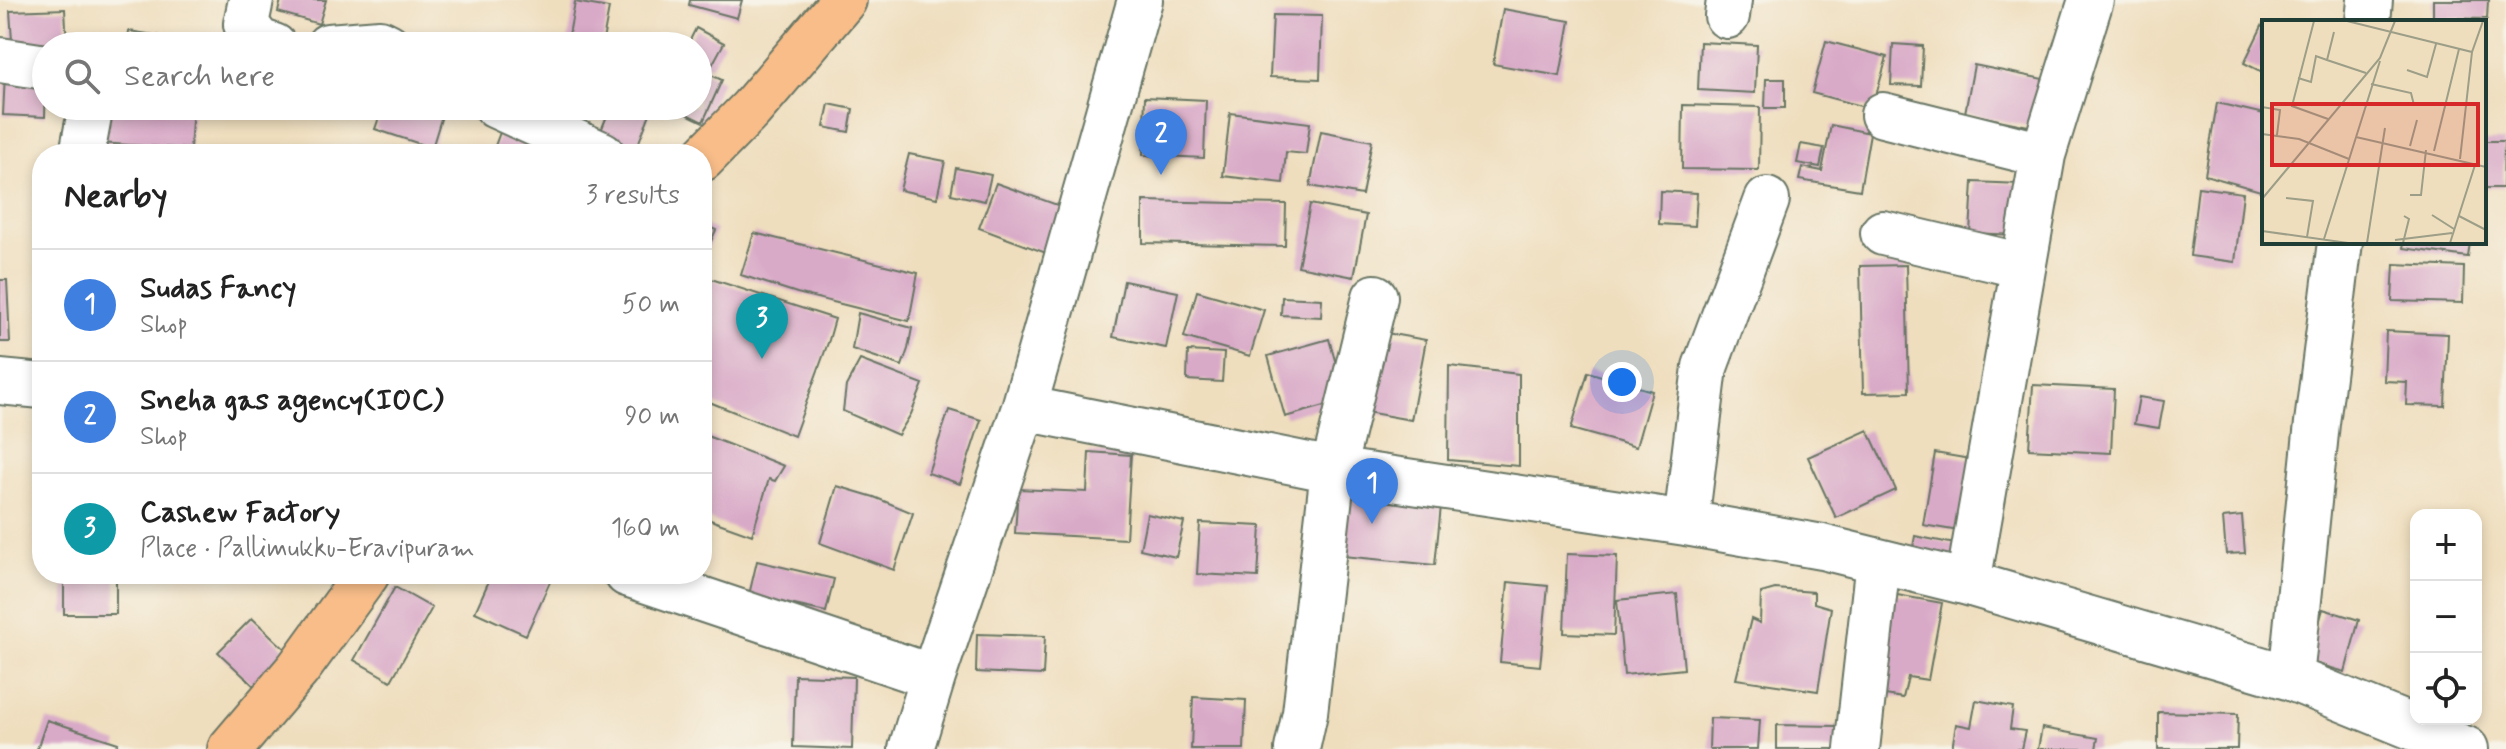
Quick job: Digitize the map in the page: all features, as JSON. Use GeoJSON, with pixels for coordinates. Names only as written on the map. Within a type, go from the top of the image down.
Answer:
{"type":"FeatureCollection","features":[{"type":"Feature","properties":{"kind":"main road"},"geometry":{"type":"LineString","coordinates":[[712,149],[751,109],[844,0]]}},
{"type":"Feature","properties":{"kind":"main road"},"geometry":{"type":"LineString","coordinates":[[230,749],[298,669],[360,584]]}},
{"type":"Feature","properties":{"kind":"street"},"geometry":{"type":"LineString","coordinates":[[251,0],[246,24],[252,32]]}},
{"type":"Feature","properties":{"kind":"street"},"geometry":{"type":"LineString","coordinates":[[911,749],[1024,408],[1140,0]]}},
{"type":"Feature","properties":{"kind":"street"},"geometry":{"type":"LineString","coordinates":[[1968,583],[2043,155],[2091,0]]}},
{"type":"Feature","properties":{"kind":"street"},"geometry":{"type":"LineString","coordinates":[[2368,20],[2370,0]]}},
{"type":"Feature","properties":{"kind":"street"},"geometry":{"type":"LineString","coordinates":[[0,60],[32,65]]}},
{"type":"Feature","properties":{"kind":"street"},"geometry":{"type":"LineString","coordinates":[[1883,115],[2043,155]]}},
{"type":"Feature","properties":{"kind":"street"},"geometry":{"type":"LineString","coordinates":[[84,144],[88,120]]}},
{"type":"Feature","properties":{"kind":"street"},"geometry":{"type":"LineString","coordinates":[[527,120],[580,144]]}},
{"type":"Feature","properties":{"kind":"street"},"geometry":{"type":"LineString","coordinates":[[1686,523],[1705,367],[1767,200]]}},
{"type":"Feature","properties":{"kind":"street"},"geometry":{"type":"LineString","coordinates":[[1883,233],[2023,266]]}},
{"type":"Feature","properties":{"kind":"street"},"geometry":{"type":"LineString","coordinates":[[2291,678],[2317,423],[2340,244]]}},
{"type":"Feature","properties":{"kind":"street"},"geometry":{"type":"LineString","coordinates":[[1297,749],[1305,713],[1333,470],[1375,297]]}},
{"type":"Feature","properties":{"kind":"street"},"geometry":{"type":"LineString","coordinates":[[0,382],[32,385]]}},
{"type":"Feature","properties":{"kind":"street"},"geometry":{"type":"LineString","coordinates":[[1024,408],[1333,470],[1686,523],[1822,547],[1968,583],[2291,678],[2466,749]]}},
{"type":"Feature","properties":{"kind":"street"},"geometry":{"type":"LineString","coordinates":[[1857,749],[1878,561]]}},
{"type":"Feature","properties":{"kind":"street"},"geometry":{"type":"LineString","coordinates":[[657,584],[933,677]]}},
{"type":"Feature","properties":{"kind":"building"},"geometry":{"type":"Polygon","coordinates":[[[281,0],[326,0],[319,24],[278,12],[281,0]]]}},
{"type":"Feature","properties":{"kind":"building"},"geometry":{"type":"Polygon","coordinates":[[[690,0],[742,0],[737,18],[689,5],[690,0]]]}},
{"type":"Feature","properties":{"kind":"building"},"geometry":{"type":"Polygon","coordinates":[[[2433,0],[2488,0],[2487,19],[2433,18],[2433,0]]]}},
{"type":"Feature","properties":{"kind":"building"},"geometry":{"type":"Polygon","coordinates":[[[575,2],[609,8],[605,32],[570,32],[575,2]]]}},
{"type":"Feature","properties":{"kind":"building"},"geometry":{"type":"Polygon","coordinates":[[[65,9],[66,32],[32,32],[32,50],[13,55],[10,11],[65,9]]]}},
{"type":"Feature","properties":{"kind":"building"},"geometry":{"type":"Polygon","coordinates":[[[1503,9],[1570,21],[1560,76],[1493,64],[1503,9]]]}},
{"type":"Feature","properties":{"kind":"building"},"geometry":{"type":"Polygon","coordinates":[[[1273,15],[1322,16],[1320,79],[1270,77],[1273,15]]]}},
{"type":"Feature","properties":{"kind":"building"},"geometry":{"type":"Polygon","coordinates":[[[2262,26],[2262,72],[2244,63],[2262,26]]]}},
{"type":"Feature","properties":{"kind":"building"},"geometry":{"type":"Polygon","coordinates":[[[712,37],[724,43],[712,65],[712,37]]]}},
{"type":"Feature","properties":{"kind":"building"},"geometry":{"type":"Polygon","coordinates":[[[1826,41],[1887,57],[1872,109],[1812,93],[1826,41]]]}},
{"type":"Feature","properties":{"kind":"building"},"geometry":{"type":"Polygon","coordinates":[[[1700,42],[1757,45],[1755,93],[1698,90],[1700,42]]]}},
{"type":"Feature","properties":{"kind":"building"},"geometry":{"type":"Polygon","coordinates":[[[1893,44],[1923,46],[1921,86],[1891,85],[1893,44]]]}},
{"type":"Feature","properties":{"kind":"building"},"geometry":{"type":"Polygon","coordinates":[[[1974,65],[2058,82],[2048,130],[1965,113],[1974,65]]]}},
{"type":"Feature","properties":{"kind":"building"},"geometry":{"type":"Polygon","coordinates":[[[5,74],[32,76],[32,116],[3,115],[5,74]]]}},
{"type":"Feature","properties":{"kind":"building"},"geometry":{"type":"Polygon","coordinates":[[[712,75],[722,80],[712,102],[712,75]]]}},
{"type":"Feature","properties":{"kind":"building"},"geometry":{"type":"Polygon","coordinates":[[[1766,79],[1785,79],[1785,108],[1765,108],[1766,79]]]}},
{"type":"Feature","properties":{"kind":"building"},"geometry":{"type":"Polygon","coordinates":[[[1145,97],[1206,100],[1204,158],[1143,155],[1145,97]]]}},
{"type":"Feature","properties":{"kind":"building"},"geometry":{"type":"Polygon","coordinates":[[[2217,103],[2262,114],[2262,191],[2205,175],[2217,103]]]}},
{"type":"Feature","properties":{"kind":"building"},"geometry":{"type":"Polygon","coordinates":[[[829,104],[853,109],[849,132],[824,127],[829,104]]]}},
{"type":"Feature","properties":{"kind":"building"},"geometry":{"type":"Polygon","coordinates":[[[1683,105],[1760,107],[1759,170],[1682,169],[1683,105]]]}},
{"type":"Feature","properties":{"kind":"building"},"geometry":{"type":"Polygon","coordinates":[[[1230,113],[1310,123],[1306,154],[1286,152],[1283,183],[1223,176],[1230,113]]]}},
{"type":"Feature","properties":{"kind":"building"},"geometry":{"type":"Polygon","coordinates":[[[100,120],[192,120],[190,144],[99,143],[100,120]]]}},
{"type":"Feature","properties":{"kind":"building"},"geometry":{"type":"Polygon","coordinates":[[[378,120],[441,120],[433,144],[420,144],[375,129],[378,120]]]}},
{"type":"Feature","properties":{"kind":"building"},"geometry":{"type":"Polygon","coordinates":[[[551,120],[582,120],[574,134],[551,120]]]}},
{"type":"Feature","properties":{"kind":"building"},"geometry":{"type":"Polygon","coordinates":[[[605,120],[648,120],[638,144],[614,144],[598,138],[605,120]]]}},
{"type":"Feature","properties":{"kind":"building"},"geometry":{"type":"Polygon","coordinates":[[[1831,125],[1870,133],[1860,190],[1799,180],[1802,167],[1822,171],[1831,125]]]}},
{"type":"Feature","properties":{"kind":"building"},"geometry":{"type":"Polygon","coordinates":[[[502,127],[534,144],[496,144],[502,127]]]}},
{"type":"Feature","properties":{"kind":"building"},"geometry":{"type":"Polygon","coordinates":[[[1321,131],[1372,141],[1362,195],[1310,186],[1321,131]]]}},
{"type":"Feature","properties":{"kind":"building"},"geometry":{"type":"Polygon","coordinates":[[[2486,141],[2504,141],[2503,188],[2486,188],[2486,141]]]}},
{"type":"Feature","properties":{"kind":"building"},"geometry":{"type":"Polygon","coordinates":[[[1801,144],[1824,148],[1820,167],[1797,163],[1801,144]]]}},
{"type":"Feature","properties":{"kind":"building"},"geometry":{"type":"Polygon","coordinates":[[[909,154],[945,161],[937,198],[900,190],[909,154]]]}},
{"type":"Feature","properties":{"kind":"building"},"geometry":{"type":"Polygon","coordinates":[[[956,168],[991,175],[985,201],[951,194],[956,168]]]}},
{"type":"Feature","properties":{"kind":"building"},"geometry":{"type":"Polygon","coordinates":[[[1973,182],[2021,184],[2019,235],[1970,233],[1973,182]]]}},
{"type":"Feature","properties":{"kind":"building"},"geometry":{"type":"Polygon","coordinates":[[[996,183],[1063,207],[1046,253],[979,228],[996,183]]]}},
{"type":"Feature","properties":{"kind":"building"},"geometry":{"type":"Polygon","coordinates":[[[2198,187],[2243,193],[2235,262],[2190,256],[2198,187]]]}},
{"type":"Feature","properties":{"kind":"building"},"geometry":{"type":"Polygon","coordinates":[[[1660,191],[1697,193],[1695,226],[1659,224],[1660,191]]]}},
{"type":"Feature","properties":{"kind":"building"},"geometry":{"type":"Polygon","coordinates":[[[1143,201],[1286,204],[1285,246],[1143,243],[1143,201]]]}},
{"type":"Feature","properties":{"kind":"building"},"geometry":{"type":"Polygon","coordinates":[[[1310,204],[1366,215],[1354,277],[1298,266],[1310,204]]]}},
{"type":"Feature","properties":{"kind":"building"},"geometry":{"type":"Polygon","coordinates":[[[754,233],[918,273],[909,321],[797,293],[741,275],[754,233]]]}},
{"type":"Feature","properties":{"kind":"building"},"geometry":{"type":"Polygon","coordinates":[[[2404,244],[2470,244],[2468,257],[2403,248],[2404,244]]]}},
{"type":"Feature","properties":{"kind":"building"},"geometry":{"type":"Polygon","coordinates":[[[2394,264],[2464,267],[2463,303],[2392,301],[2394,264]]]}},
{"type":"Feature","properties":{"kind":"building"},"geometry":{"type":"Polygon","coordinates":[[[1906,265],[1909,392],[1863,393],[1860,266],[1906,265]]]}},
{"type":"Feature","properties":{"kind":"building"},"geometry":{"type":"Polygon","coordinates":[[[712,279],[835,319],[794,436],[712,403],[712,279]]]}},
{"type":"Feature","properties":{"kind":"building"},"geometry":{"type":"Polygon","coordinates":[[[0,280],[7,280],[10,342],[0,342],[0,280]]]}},
{"type":"Feature","properties":{"kind":"building"},"geometry":{"type":"Polygon","coordinates":[[[1124,281],[1178,292],[1166,348],[1113,337],[1124,281]]]}},
{"type":"Feature","properties":{"kind":"building"},"geometry":{"type":"Polygon","coordinates":[[[1197,291],[1264,310],[1250,356],[1184,337],[1197,291]]]}},
{"type":"Feature","properties":{"kind":"building"},"geometry":{"type":"Polygon","coordinates":[[[1282,297],[1322,299],[1321,317],[1281,315],[1282,297]]]}},
{"type":"Feature","properties":{"kind":"building"},"geometry":{"type":"Polygon","coordinates":[[[858,313],[912,328],[902,366],[852,349],[858,313]]]}},
{"type":"Feature","properties":{"kind":"building"},"geometry":{"type":"Polygon","coordinates":[[[1375,331],[1426,340],[1411,420],[1361,411],[1375,331]]]}},
{"type":"Feature","properties":{"kind":"building"},"geometry":{"type":"Polygon","coordinates":[[[2386,331],[2448,334],[2445,406],[2406,405],[2407,382],[2384,381],[2386,331]]]}},
{"type":"Feature","properties":{"kind":"building"},"geometry":{"type":"Polygon","coordinates":[[[1329,339],[1346,400],[1285,417],[1268,356],[1329,339]]]}},
{"type":"Feature","properties":{"kind":"building"},"geometry":{"type":"Polygon","coordinates":[[[1188,351],[1224,353],[1222,382],[1187,380],[1188,351]]]}},
{"type":"Feature","properties":{"kind":"building"},"geometry":{"type":"Polygon","coordinates":[[[860,360],[923,384],[911,414],[898,435],[843,411],[846,386],[860,360]]]}},
{"type":"Feature","properties":{"kind":"building"},"geometry":{"type":"Polygon","coordinates":[[[1449,366],[1519,374],[1519,466],[1448,460],[1449,366]]]}},
{"type":"Feature","properties":{"kind":"building"},"geometry":{"type":"Polygon","coordinates":[[[1588,372],[1652,391],[1636,447],[1571,429],[1588,372]]]}},
{"type":"Feature","properties":{"kind":"building"},"geometry":{"type":"Polygon","coordinates":[[[2033,385],[2114,389],[2111,453],[2029,449],[2033,385]]]}},
{"type":"Feature","properties":{"kind":"building"},"geometry":{"type":"Polygon","coordinates":[[[2139,397],[2164,401],[2159,428],[2134,424],[2139,397]]]}},
{"type":"Feature","properties":{"kind":"building"},"geometry":{"type":"Polygon","coordinates":[[[949,410],[981,420],[960,484],[928,473],[949,410]]]}},
{"type":"Feature","properties":{"kind":"building"},"geometry":{"type":"Polygon","coordinates":[[[1868,430],[1896,490],[1836,518],[1808,457],[1868,430]]]}},
{"type":"Feature","properties":{"kind":"building"},"geometry":{"type":"Polygon","coordinates":[[[712,438],[784,466],[775,481],[769,479],[752,535],[712,521],[712,438]]]}},
{"type":"Feature","properties":{"kind":"building"},"geometry":{"type":"Polygon","coordinates":[[[1089,452],[1131,455],[1126,539],[1015,533],[1018,489],[1087,492],[1089,452]]]}},
{"type":"Feature","properties":{"kind":"building"},"geometry":{"type":"Polygon","coordinates":[[[1935,453],[1982,461],[1971,533],[1923,525],[1935,453]]]}},
{"type":"Feature","properties":{"kind":"building"},"geometry":{"type":"Polygon","coordinates":[[[837,486],[913,513],[894,570],[820,543],[837,486]]]}},
{"type":"Feature","properties":{"kind":"building"},"geometry":{"type":"Polygon","coordinates":[[[1339,496],[1441,506],[1435,565],[1333,555],[1339,496]]]}},
{"type":"Feature","properties":{"kind":"building"},"geometry":{"type":"Polygon","coordinates":[[[1147,514],[1184,522],[1176,557],[1140,549],[1147,514]]]}},
{"type":"Feature","properties":{"kind":"building"},"geometry":{"type":"Polygon","coordinates":[[[2242,516],[2245,553],[2226,554],[2223,518],[2242,516]]]}},
{"type":"Feature","properties":{"kind":"building"},"geometry":{"type":"Polygon","coordinates":[[[1200,523],[1261,526],[1258,577],[1197,574],[1200,523]]]}},
{"type":"Feature","properties":{"kind":"building"},"geometry":{"type":"Polygon","coordinates":[[[1915,536],[1965,546],[1961,568],[1911,558],[1915,536]]]}},
{"type":"Feature","properties":{"kind":"building"},"geometry":{"type":"Polygon","coordinates":[[[1567,554],[1617,556],[1614,635],[1564,633],[1567,554]]]}},
{"type":"Feature","properties":{"kind":"building"},"geometry":{"type":"Polygon","coordinates":[[[757,561],[834,579],[826,612],[749,595],[757,561]]]}},
{"type":"Feature","properties":{"kind":"building"},"geometry":{"type":"Polygon","coordinates":[[[1508,582],[1548,586],[1540,666],[1500,662],[1508,582]]]}},
{"type":"Feature","properties":{"kind":"building"},"geometry":{"type":"Polygon","coordinates":[[[64,584],[116,584],[116,614],[64,614],[64,584]]]}},
{"type":"Feature","properties":{"kind":"building"},"geometry":{"type":"Polygon","coordinates":[[[488,584],[549,584],[526,635],[475,612],[488,584]]]}},
{"type":"Feature","properties":{"kind":"building"},"geometry":{"type":"Polygon","coordinates":[[[395,587],[432,608],[391,681],[354,660],[395,587]]]}},
{"type":"Feature","properties":{"kind":"building"},"geometry":{"type":"Polygon","coordinates":[[[1775,589],[1814,592],[1814,603],[1831,608],[1818,691],[1736,679],[1751,619],[1760,623],[1761,593],[1775,589]]]}},
{"type":"Feature","properties":{"kind":"building"},"geometry":{"type":"Polygon","coordinates":[[[1886,593],[1942,603],[1928,680],[1908,677],[1903,698],[1868,692],[1886,593]]]}},
{"type":"Feature","properties":{"kind":"building"},"geometry":{"type":"Polygon","coordinates":[[[1677,594],[1684,669],[1624,675],[1617,600],[1677,594]]]}},
{"type":"Feature","properties":{"kind":"building"},"geometry":{"type":"Polygon","coordinates":[[[2323,609],[2359,620],[2345,672],[2308,661],[2323,609]]]}},
{"type":"Feature","properties":{"kind":"building"},"geometry":{"type":"Polygon","coordinates":[[[252,618],[288,652],[254,686],[218,652],[252,618]]]}},
{"type":"Feature","properties":{"kind":"building"},"geometry":{"type":"Polygon","coordinates":[[[977,634],[1045,636],[1043,675],[976,672],[977,634]]]}},
{"type":"Feature","properties":{"kind":"building"},"geometry":{"type":"Polygon","coordinates":[[[795,675],[854,677],[852,749],[793,747],[795,675]]]}},
{"type":"Feature","properties":{"kind":"building"},"geometry":{"type":"Polygon","coordinates":[[[1193,697],[1246,700],[1244,749],[1191,749],[1193,697]]]}},
{"type":"Feature","properties":{"kind":"building"},"geometry":{"type":"Polygon","coordinates":[[[1976,700],[2013,707],[2010,729],[2025,731],[2021,749],[1952,749],[1956,724],[1971,727],[1976,700]]]}},
{"type":"Feature","properties":{"kind":"building"},"geometry":{"type":"Polygon","coordinates":[[[2158,712],[2238,714],[2237,749],[2158,749],[2158,712]]]}},
{"type":"Feature","properties":{"kind":"building"},"geometry":{"type":"Polygon","coordinates":[[[1710,718],[1760,720],[1758,749],[1709,749],[1710,718]]]}},
{"type":"Feature","properties":{"kind":"building"},"geometry":{"type":"Polygon","coordinates":[[[47,720],[118,743],[116,749],[37,749],[47,720]]]}},
{"type":"Feature","properties":{"kind":"building"},"geometry":{"type":"Polygon","coordinates":[[[1777,725],[1837,726],[1836,749],[1777,749],[1777,725]]]}},
{"type":"Feature","properties":{"kind":"building"},"geometry":{"type":"Polygon","coordinates":[[[2042,728],[2098,738],[2096,749],[2038,749],[2042,728]]]}},
{"type":"Feature","properties":{"kind":"place","name":"Sneha gas agency(IOC)"},"geometry":{"type":"Point","coordinates":[1161,175]}},
{"type":"Feature","properties":{"kind":"place","name":"Cashew Factory"},"geometry":{"type":"Point","coordinates":[762,359]}},
{"type":"Feature","properties":{"kind":"place","name":"Sudas Fancy"},"geometry":{"type":"Point","coordinates":[1372,524]}}]}
